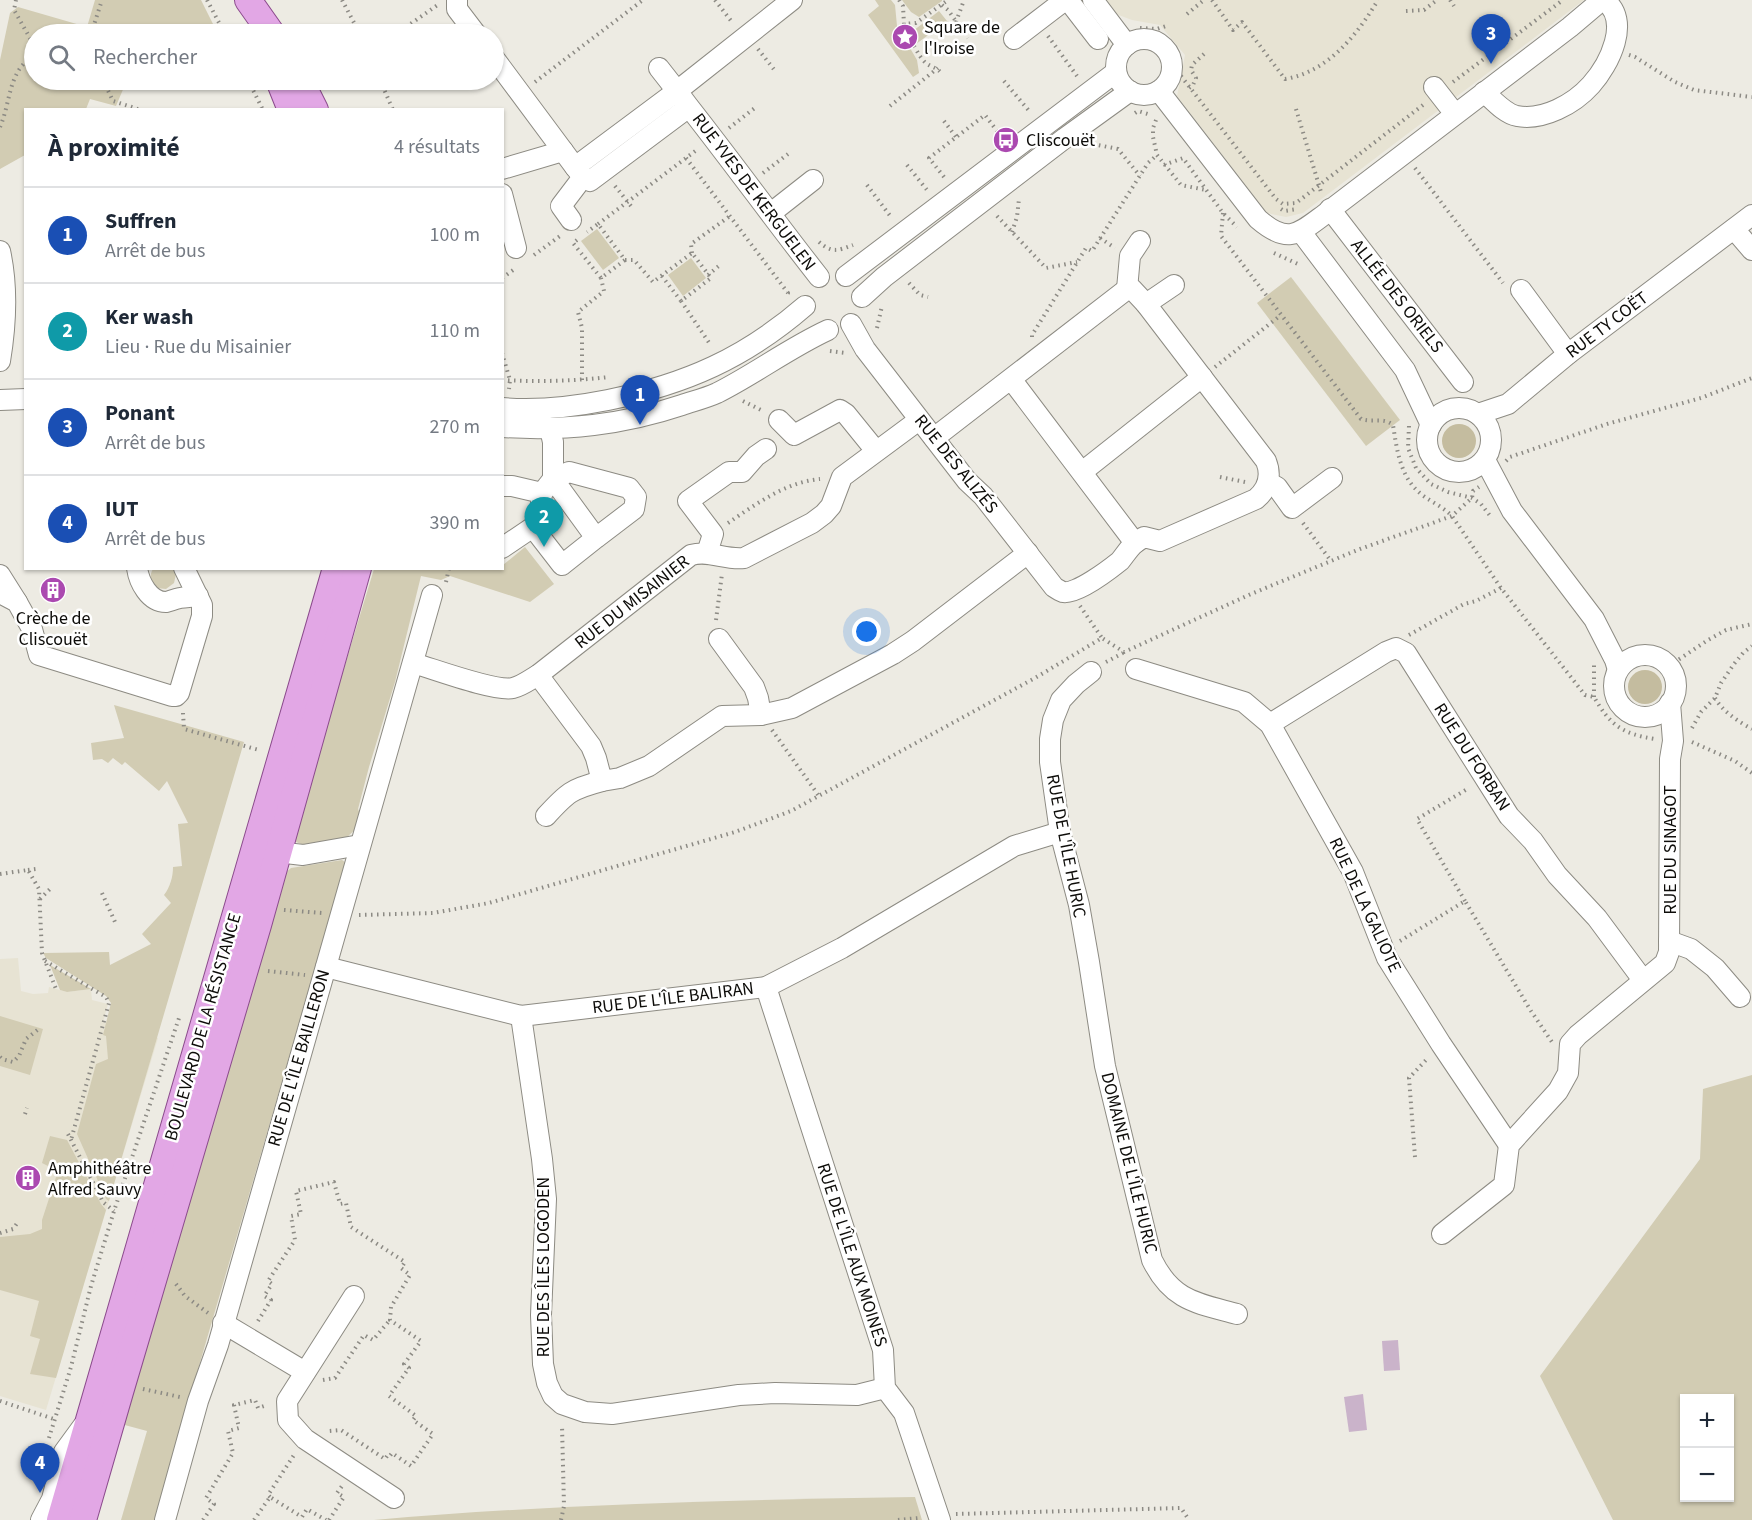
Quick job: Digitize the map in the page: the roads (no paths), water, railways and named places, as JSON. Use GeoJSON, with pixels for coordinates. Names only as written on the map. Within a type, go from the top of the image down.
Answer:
{"type":"FeatureCollection","features":[{"type":"Feature","properties":{"kind":"main road"},"geometry":{"type":"LineString","coordinates":[[249,1],[258,24]]}},
{"type":"Feature","properties":{"kind":"main road"},"geometry":{"type":"LineString","coordinates":[[249,1],[265,24]]}},
{"type":"Feature","properties":{"kind":"main road"},"geometry":{"type":"LineString","coordinates":[[283,90],[290,108]]}},
{"type":"Feature","properties":{"kind":"main road"},"geometry":{"type":"LineString","coordinates":[[305,90],[314,108]]}},
{"type":"Feature","properties":{"kind":"main road","name":"BOULEVARD DE LA RÉSISTANCE"},"geometry":{"type":"LineString","coordinates":[[60,1520],[335,570]]}},
{"type":"Feature","properties":{"kind":"main road","name":"BOULEVARD DE LA RÉSISTANCE"},"geometry":{"type":"LineString","coordinates":[[83,1520],[258,925],[357,570]]}},
{"type":"Feature","properties":{"kind":"street"},"geometry":{"type":"LineString","coordinates":[[1014,39],[1067,0],[1098,39]]}},
{"type":"Feature","properties":{"kind":"street"},"geometry":{"type":"LineString","coordinates":[[1092,0],[1127,45]]}},
{"type":"Feature","properties":{"kind":"street"},"geometry":{"type":"LineString","coordinates":[[1159,91],[1258,219],[1268,228],[1291,236],[1301,232],[1326,201],[1404,153],[1602,0],[1612,5],[1616,12],[1616,38],[1606,63],[1590,86],[1554,112],[1515,116],[1499,106],[1484,92]]}},
{"type":"Feature","properties":{"kind":"street"},"geometry":{"type":"LineString","coordinates":[[572,222],[561,206],[579,172],[790,1]]}},
{"type":"Feature","properties":{"kind":"street"},"geometry":{"type":"LineString","coordinates":[[448,2],[457,9],[468,24]]}},
{"type":"Feature","properties":{"kind":"street"},"geometry":{"type":"LineString","coordinates":[[1135,40],[1153,40],[1167,51],[1171,59],[1171,77],[1159,91],[1145,95],[1130,91],[1121,83],[1116,72],[1118,57],[1127,45],[1135,40]]}},
{"type":"Feature","properties":{"kind":"street","name":"RUE YVES DE KERGUELEN"},"geometry":{"type":"LineString","coordinates":[[659,68],[689,107],[721,133],[756,178],[778,207],[819,277]]}},
{"type":"Feature","properties":{"kind":"street"},"geometry":{"type":"LineString","coordinates":[[504,72],[579,172]]}},
{"type":"Feature","properties":{"kind":"street"},"geometry":{"type":"LineString","coordinates":[[846,276],[1116,72]]}},
{"type":"Feature","properties":{"kind":"street"},"geometry":{"type":"LineString","coordinates":[[862,297],[902,263],[1130,91]]}},
{"type":"Feature","properties":{"kind":"street"},"geometry":{"type":"LineString","coordinates":[[1437,91],[1455,114]]}},
{"type":"Feature","properties":{"kind":"street","name":"RUE YVES DE KERGUELEN"},"geometry":{"type":"LineString","coordinates":[[579,172],[590,181],[689,107]]}},
{"type":"Feature","properties":{"kind":"street"},"geometry":{"type":"LineString","coordinates":[[504,168],[563,151]]}},
{"type":"Feature","properties":{"kind":"street"},"geometry":{"type":"LineString","coordinates":[[778,207],[813,180]]}},
{"type":"Feature","properties":{"kind":"street"},"geometry":{"type":"LineString","coordinates":[[504,200],[522,257]]}},
{"type":"Feature","properties":{"kind":"street","name":"ALLÉE DES ORIELS"},"geometry":{"type":"LineString","coordinates":[[1326,201],[1463,382]]}},
{"type":"Feature","properties":{"kind":"street","name":"RUE TY COËT"},"geometry":{"type":"LineString","coordinates":[[1478,414],[1508,404],[1568,354],[1752,215]]}},
{"type":"Feature","properties":{"kind":"street"},"geometry":{"type":"LineString","coordinates":[[1734,229],[1752,250]]}},
{"type":"Feature","properties":{"kind":"street"},"geometry":{"type":"LineString","coordinates":[[1301,232],[1405,370],[1443,404],[1453,409]]}},
{"type":"Feature","properties":{"kind":"street"},"geometry":{"type":"LineString","coordinates":[[1127,289],[1130,256],[1140,241]]}},
{"type":"Feature","properties":{"kind":"street"},"geometry":{"type":"LineString","coordinates":[[0,251],[5,298],[5,331],[0,361]]}},
{"type":"Feature","properties":{"kind":"street"},"geometry":{"type":"LineString","coordinates":[[504,414],[550,429],[620,422],[715,394],[809,338],[851,324],[858,317],[862,308],[860,288],[846,276],[832,273],[819,277],[811,284],[806,295],[805,306],[817,325],[828,330]]}},
{"type":"Feature","properties":{"kind":"street"},"geometry":{"type":"LineString","coordinates":[[1146,304],[1174,285]]}},
{"type":"Feature","properties":{"kind":"street"},"geometry":{"type":"LineString","coordinates":[[934,438],[1127,289],[1132,289],[1146,304],[1266,461],[1269,470],[1265,491],[1256,499],[1227,513],[1160,541],[1144,537],[1135,543],[1011,379]]}},
{"type":"Feature","properties":{"kind":"street"},"geometry":{"type":"LineString","coordinates":[[1521,290],[1568,354]]}},
{"type":"Feature","properties":{"kind":"street"},"geometry":{"type":"LineString","coordinates":[[504,414],[530,409],[572,407],[648,392],[707,370],[748,349],[782,326],[805,306]]}},
{"type":"Feature","properties":{"kind":"street","name":"RUE DES ALIZÉS"},"geometry":{"type":"LineString","coordinates":[[851,324],[865,349],[967,481],[983,496],[1054,587],[1063,592],[1080,588],[1121,560],[1135,543]]}},
{"type":"Feature","properties":{"kind":"street"},"geometry":{"type":"LineString","coordinates":[[1405,370],[1431,424]]}},
{"type":"Feature","properties":{"kind":"street"},"geometry":{"type":"LineString","coordinates":[[1082,472],[1202,377]]}},
{"type":"Feature","properties":{"kind":"street"},"geometry":{"type":"LineString","coordinates":[[0,400],[24,399]]}},
{"type":"Feature","properties":{"kind":"street"},"geometry":{"type":"LineString","coordinates":[[550,429],[559,423],[572,407]]}},
{"type":"Feature","properties":{"kind":"street"},"geometry":{"type":"LineString","coordinates":[[504,486],[547,486],[569,472],[629,488],[636,497],[634,509],[562,565],[538,534],[547,486],[553,442],[550,429],[539,422],[530,409]]}},
{"type":"Feature","properties":{"kind":"street"},"geometry":{"type":"LineString","coordinates":[[1480,478],[1492,441],[1485,421],[1470,410],[1453,409],[1444,412],[1431,424],[1428,433],[1427,442],[1433,460],[1448,471],[1480,478],[1512,511],[1594,619],[1618,670]]}},
{"type":"Feature","properties":{"kind":"street"},"geometry":{"type":"LineString","coordinates":[[779,420],[794,435],[840,410],[846,414],[876,451],[920,420]]}},
{"type":"Feature","properties":{"kind":"street"},"geometry":{"type":"LineString","coordinates":[[716,556],[713,534],[688,501],[729,472],[742,472],[766,448]]}},
{"type":"Feature","properties":{"kind":"street","name":"RUE DU MISAINIER"},"geometry":{"type":"LineString","coordinates":[[413,663],[497,688],[513,688],[538,675],[691,555],[700,552],[732,559],[744,558],[812,523],[831,506],[842,477],[876,451]]}},
{"type":"Feature","properties":{"kind":"street"},"geometry":{"type":"LineString","coordinates":[[1268,482],[1277,488],[1292,507],[1332,478]]}},
{"type":"Feature","properties":{"kind":"street"},"geometry":{"type":"LineString","coordinates":[[547,486],[596,538]]}},
{"type":"Feature","properties":{"kind":"street"},"geometry":{"type":"LineString","coordinates":[[504,547],[539,523]]}},
{"type":"Feature","properties":{"kind":"street"},"geometry":{"type":"LineString","coordinates":[[546,816],[564,796],[579,787],[620,778],[649,766],[722,716],[761,715],[792,708],[893,654],[1028,553]]}},
{"type":"Feature","properties":{"kind":"street"},"geometry":{"type":"LineString","coordinates":[[138,570],[144,588],[158,600],[165,602],[182,597],[198,596]]}},
{"type":"Feature","properties":{"kind":"street"},"geometry":{"type":"LineString","coordinates":[[0,575],[8,598],[32,629],[39,655],[176,696],[179,693],[202,616],[202,605],[185,570]]}},
{"type":"Feature","properties":{"kind":"street"},"geometry":{"type":"LineString","coordinates":[[105,1361],[121,1345],[343,590],[347,570]]}},
{"type":"Feature","properties":{"kind":"street","name":"RUE DE L'ÎLE BAILLERON"},"geometry":{"type":"LineString","coordinates":[[165,1520],[198,1401],[218,1345],[432,595]]}},
{"type":"Feature","properties":{"kind":"street"},"geometry":{"type":"LineString","coordinates":[[1594,619],[1630,649],[1643,655]]}},
{"type":"Feature","properties":{"kind":"street"},"geometry":{"type":"LineString","coordinates":[[719,639],[754,687],[761,715]]}},
{"type":"Feature","properties":{"kind":"street","name":"RUE DU FORBAN"},"geometry":{"type":"LineString","coordinates":[[1270,723],[1386,652],[1396,648],[1406,653],[1509,816],[1533,841],[1557,875],[1598,918],[1643,980]]}},
{"type":"Feature","properties":{"kind":"street"},"geometry":{"type":"LineString","coordinates":[[1645,717],[1660,713],[1670,704],[1676,685],[1669,666],[1653,656],[1643,655],[1625,662],[1618,670],[1614,687],[1616,696],[1620,705],[1627,711],[1652,721],[1673,745]]}},
{"type":"Feature","properties":{"kind":"street","name":"RUE DE LA GALIOTE"},"geometry":{"type":"LineString","coordinates":[[1136,669],[1245,702],[1270,723],[1353,872],[1387,958],[1509,1145]]}},
{"type":"Feature","properties":{"kind":"street","name":"RUE DE L'ÎLE HURIC"},"geometry":{"type":"LineString","coordinates":[[1089,962],[1079,905],[1060,832],[1050,762],[1050,739],[1053,720],[1061,700],[1091,672]]}},
{"type":"Feature","properties":{"kind":"street"},"geometry":{"type":"LineString","coordinates":[[538,675],[591,746],[602,781]]}},
{"type":"Feature","properties":{"kind":"street","name":"RUE DU SINAGOT"},"geometry":{"type":"LineString","coordinates":[[1509,1145],[1558,1091],[1568,1073],[1570,1044],[1665,963],[1670,952],[1673,745],[1670,704]]}},
{"type":"Feature","properties":{"kind":"street","name":"RUE DE L'ÎLE BALIRAN"},"geometry":{"type":"LineString","coordinates":[[324,972],[521,1016],[766,987],[842,948],[1014,846],[1060,832]]}},
{"type":"Feature","properties":{"kind":"street"},"geometry":{"type":"LineString","coordinates":[[277,852],[303,855],[360,845]]}},
{"type":"Feature","properties":{"kind":"street","name":"RUE DU SINAGOT"},"geometry":{"type":"LineString","coordinates":[[1669,941],[1691,949],[1715,968],[1740,997]]}},
{"type":"Feature","properties":{"kind":"street","name":"DOMAINE DE L'ÎLE HURIC"},"geometry":{"type":"LineString","coordinates":[[1089,962],[1105,1066],[1152,1260],[1169,1285],[1191,1302],[1237,1314]]}},
{"type":"Feature","properties":{"kind":"street","name":"RUE DE L'ÎLE AUX MOINES"},"geometry":{"type":"LineString","coordinates":[[766,987],[884,1350],[885,1388]]}},
{"type":"Feature","properties":{"kind":"street","name":"RUE DES ÎLES LOGODEN"},"geometry":{"type":"LineString","coordinates":[[521,1016],[546,1199],[541,1315],[543,1364],[547,1383],[553,1396],[562,1404],[585,1412],[612,1414],[739,1395],[857,1395],[885,1388]]}},
{"type":"Feature","properties":{"kind":"street"},"geometry":{"type":"LineString","coordinates":[[1442,1234],[1503,1185],[1509,1145]]}},
{"type":"Feature","properties":{"kind":"street"},"geometry":{"type":"LineString","coordinates":[[354,1296],[287,1401],[288,1420],[305,1439],[394,1498]]}},
{"type":"Feature","properties":{"kind":"street"},"geometry":{"type":"LineString","coordinates":[[223,1323],[306,1370]]}},
{"type":"Feature","properties":{"kind":"street"},"geometry":{"type":"LineString","coordinates":[[885,1388],[904,1413],[939,1518]]}},
{"type":"Feature","properties":{"kind":"street"},"geometry":{"type":"LineString","coordinates":[[41,1520],[52,1499],[64,1452],[90,1417]]}},
{"type":"Feature","properties":{"kind":"place","name":"Square de l'Iroise"},"geometry":{"type":"Point","coordinates":[905,37]}},
{"type":"Feature","properties":{"kind":"place","name":"Ponant"},"geometry":{"type":"Point","coordinates":[1491,64]}},
{"type":"Feature","properties":{"kind":"place","name":"Cliscouët"},"geometry":{"type":"Point","coordinates":[1006,140]}},
{"type":"Feature","properties":{"kind":"place","name":"Suffren"},"geometry":{"type":"Point","coordinates":[640,425]}},
{"type":"Feature","properties":{"kind":"place","name":"Ker wash"},"geometry":{"type":"Point","coordinates":[544,547]}},
{"type":"Feature","properties":{"kind":"place","name":"Crèche de Cliscouët"},"geometry":{"type":"Point","coordinates":[53,590]}},
{"type":"Feature","properties":{"kind":"place","name":"Amphithéâtre Alfred Sauvy"},"geometry":{"type":"Point","coordinates":[28,1178]}},
{"type":"Feature","properties":{"kind":"place","name":"IUT"},"geometry":{"type":"Point","coordinates":[40,1493]}}]}
